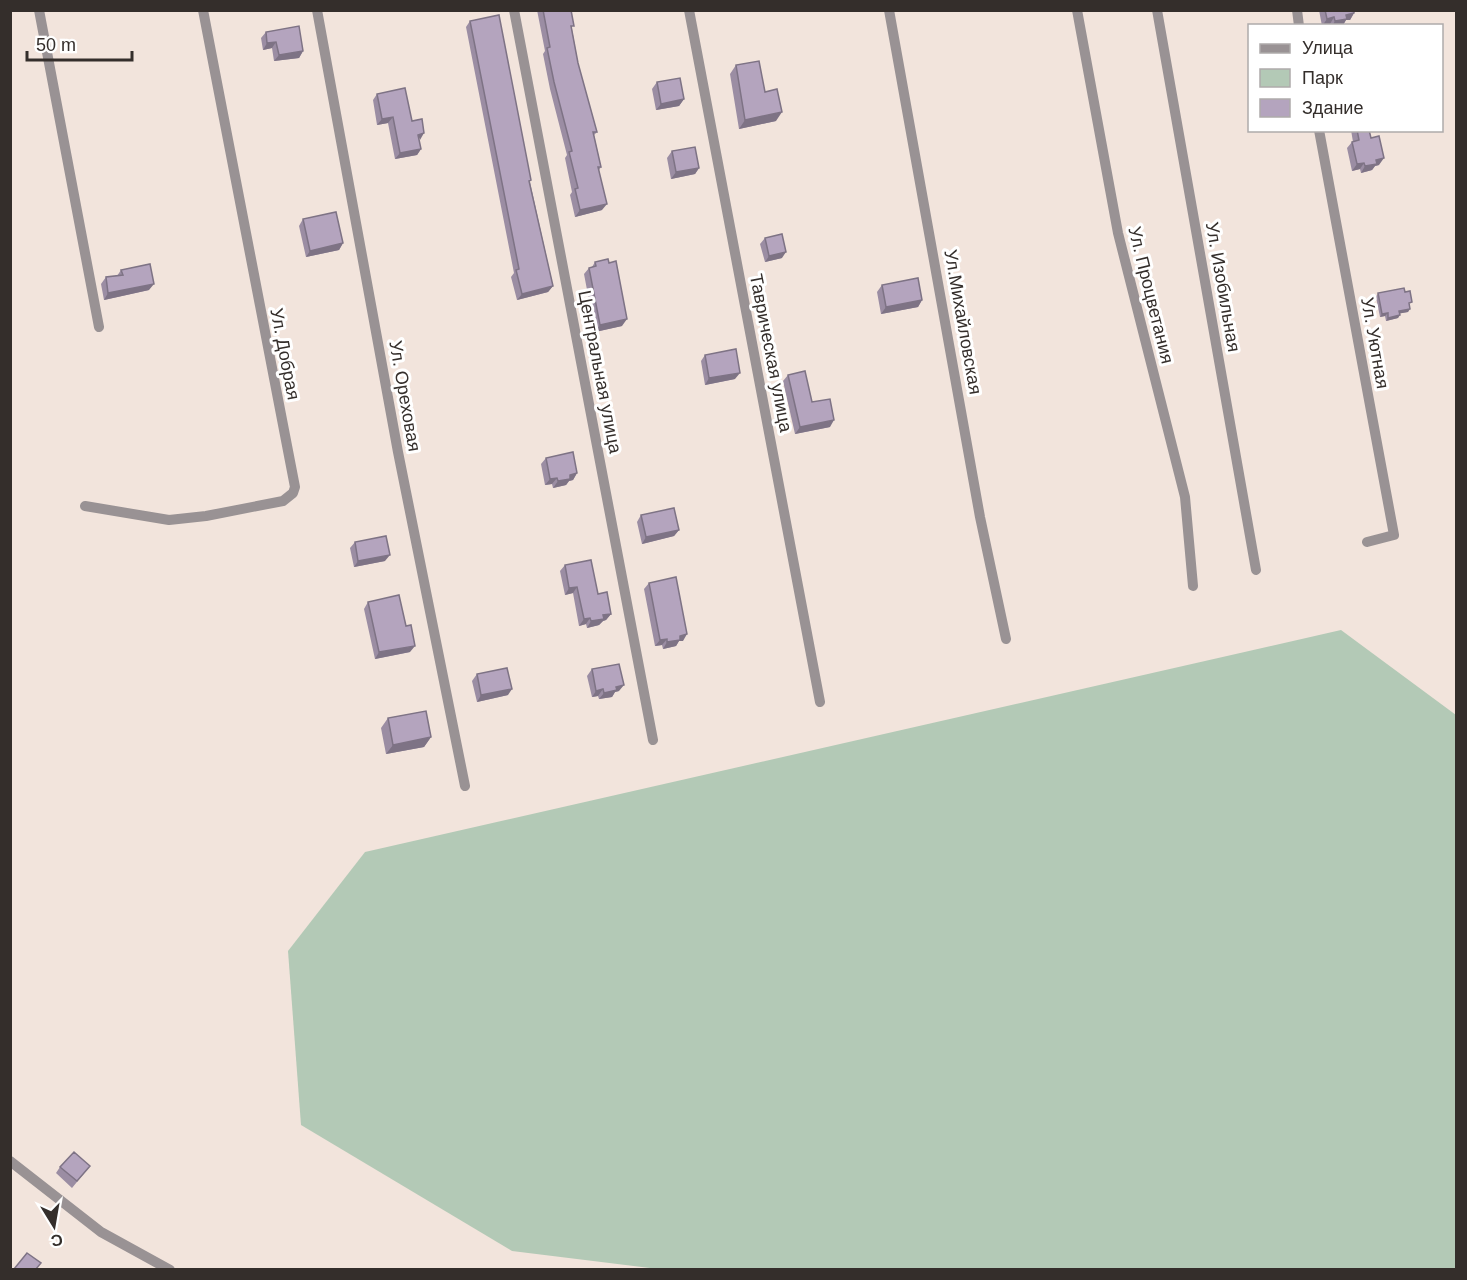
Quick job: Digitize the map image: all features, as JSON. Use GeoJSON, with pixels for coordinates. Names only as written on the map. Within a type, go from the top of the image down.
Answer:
{"type":"FeatureCollection","features":[{"type":"Feature","properties":{"kind":"street"},"geometry":{"type":"LineString","coordinates":[[39,10],[99,327]]}},
{"type":"Feature","properties":{"kind":"street","name":"Ул. Добрая"},"geometry":{"type":"LineString","coordinates":[[85,506],[169,520],[206,516],[283,501],[293,493],[295,487],[203,10]]}},
{"type":"Feature","properties":{"kind":"street","name":"Ул. Ореховая"},"geometry":{"type":"LineString","coordinates":[[317,10],[398,452],[465,786]]}},
{"type":"Feature","properties":{"kind":"street","name":"Центральная улица"},"geometry":{"type":"LineString","coordinates":[[514,10],[653,740]]}},
{"type":"Feature","properties":{"kind":"street","name":"Таврическая улица"},"geometry":{"type":"LineString","coordinates":[[689,10],[819,702]]}},
{"type":"Feature","properties":{"kind":"street","name":"Ул.Михайловская"},"geometry":{"type":"LineString","coordinates":[[889,10],[980,518],[1006,639]]}},
{"type":"Feature","properties":{"kind":"street","name":"Ул. Процветания"},"geometry":{"type":"LineString","coordinates":[[1077,10],[1118,233],[1185,497],[1193,586]]}},
{"type":"Feature","properties":{"kind":"street","name":"Ул. Изобильная"},"geometry":{"type":"LineString","coordinates":[[1158,10],[1256,570]]}},
{"type":"Feature","properties":{"kind":"street","name":"Ул. Уютная"},"geometry":{"type":"LineString","coordinates":[[1319,132],[1394,535],[1367,542]]}},
{"type":"Feature","properties":{"kind":"street"},"geometry":{"type":"LineString","coordinates":[[10,1161],[101,1232],[170,1269]]}},
{"type":"Feature","properties":{"kind":"green space"},"geometry":{"type":"Polygon","coordinates":[[[1341,630],[1456,715],[1456,1269],[658,1269],[512,1251],[301,1125],[288,951],[365,852],[1341,630]]]}},
{"type":"Feature","properties":{"kind":"building"},"geometry":{"type":"Polygon","coordinates":[[[543,10],[571,10],[574,26],[571,26],[578,63],[597,132],[593,132],[607,204],[580,210],[575,189],[578,188],[569,152],[572,151],[547,48],[550,47],[543,10]]]}},
{"type":"Feature","properties":{"kind":"building"},"geometry":{"type":"Polygon","coordinates":[[[1325,10],[1354,10],[1354,13],[1346,15],[1347,19],[1335,21],[1334,17],[1327,19],[1325,10]]]}},
{"type":"Feature","properties":{"kind":"building"},"geometry":{"type":"Polygon","coordinates":[[[499,15],[531,180],[529,181],[553,286],[522,294],[470,21],[499,15]]]}},
{"type":"Feature","properties":{"kind":"building"},"geometry":{"type":"Polygon","coordinates":[[[299,26],[303,51],[279,55],[276,42],[267,43],[266,32],[299,26]]]}},
{"type":"Feature","properties":{"kind":"building"},"geometry":{"type":"Polygon","coordinates":[[[759,61],[765,92],[777,89],[782,112],[745,120],[736,65],[759,61]]]}},
{"type":"Feature","properties":{"kind":"building"},"geometry":{"type":"Polygon","coordinates":[[[680,78],[684,99],[661,104],[657,82],[680,78]]]}},
{"type":"Feature","properties":{"kind":"building"},"geometry":{"type":"Polygon","coordinates":[[[405,88],[412,121],[422,119],[424,133],[418,135],[421,149],[400,153],[393,117],[382,119],[377,94],[405,88]]]}},
{"type":"Feature","properties":{"kind":"building"},"geometry":{"type":"Polygon","coordinates":[[[1357,132],[1370,132],[1371,138],[1379,136],[1384,158],[1376,160],[1377,164],[1365,166],[1364,163],[1357,164],[1352,142],[1359,140],[1357,132]]]}},
{"type":"Feature","properties":{"kind":"building"},"geometry":{"type":"Polygon","coordinates":[[[695,147],[699,168],[676,172],[672,151],[695,147]]]}},
{"type":"Feature","properties":{"kind":"building"},"geometry":{"type":"Polygon","coordinates":[[[336,212],[343,243],[310,251],[303,219],[336,212]]]}},
{"type":"Feature","properties":{"kind":"building"},"geometry":{"type":"Polygon","coordinates":[[[782,234],[786,252],[769,256],[765,238],[782,234]]]}},
{"type":"Feature","properties":{"kind":"building"},"geometry":{"type":"Polygon","coordinates":[[[608,259],[609,263],[616,261],[627,319],[600,325],[589,268],[596,266],[595,262],[608,259]]]}},
{"type":"Feature","properties":{"kind":"building"},"geometry":{"type":"Polygon","coordinates":[[[150,264],[154,284],[108,293],[106,277],[123,275],[121,270],[150,264]]]}},
{"type":"Feature","properties":{"kind":"building"},"geometry":{"type":"Polygon","coordinates":[[[918,278],[922,300],[886,307],[882,285],[918,278]]]}},
{"type":"Feature","properties":{"kind":"building"},"geometry":{"type":"Polygon","coordinates":[[[1404,288],[1405,292],[1410,291],[1412,302],[1409,303],[1410,309],[1399,311],[1400,315],[1388,318],[1388,313],[1382,314],[1378,293],[1404,288]]]}},
{"type":"Feature","properties":{"kind":"building"},"geometry":{"type":"Polygon","coordinates":[[[736,349],[740,373],[709,378],[705,355],[736,349]]]}},
{"type":"Feature","properties":{"kind":"building"},"geometry":{"type":"Polygon","coordinates":[[[805,371],[812,402],[830,399],[834,420],[800,427],[788,375],[805,371]]]}},
{"type":"Feature","properties":{"kind":"building"},"geometry":{"type":"Polygon","coordinates":[[[573,452],[577,473],[570,475],[570,479],[558,481],[557,478],[550,479],[546,458],[573,452]]]}},
{"type":"Feature","properties":{"kind":"building"},"geometry":{"type":"Polygon","coordinates":[[[674,508],[679,530],[646,537],[641,515],[674,508]]]}},
{"type":"Feature","properties":{"kind":"building"},"geometry":{"type":"Polygon","coordinates":[[[386,536],[390,555],[358,561],[355,542],[386,536]]]}},
{"type":"Feature","properties":{"kind":"building"},"geometry":{"type":"Polygon","coordinates":[[[591,560],[598,594],[607,592],[611,614],[603,615],[604,619],[591,621],[590,618],[584,619],[577,587],[569,588],[565,565],[591,560]]]}},
{"type":"Feature","properties":{"kind":"building"},"geometry":{"type":"Polygon","coordinates":[[[676,577],[687,634],[680,636],[680,640],[667,642],[667,639],[660,640],[649,583],[676,577]]]}},
{"type":"Feature","properties":{"kind":"building"},"geometry":{"type":"Polygon","coordinates":[[[399,595],[406,626],[411,625],[415,646],[379,652],[368,602],[399,595]]]}},
{"type":"Feature","properties":{"kind":"building"},"geometry":{"type":"Polygon","coordinates":[[[619,664],[624,685],[616,687],[617,690],[604,693],[603,689],[596,691],[592,669],[619,664]]]}},
{"type":"Feature","properties":{"kind":"building"},"geometry":{"type":"Polygon","coordinates":[[[507,668],[512,689],[481,695],[477,674],[507,668]]]}},
{"type":"Feature","properties":{"kind":"building"},"geometry":{"type":"Polygon","coordinates":[[[426,711],[431,737],[393,745],[388,718],[426,711]]]}},
{"type":"Feature","properties":{"kind":"building"},"geometry":{"type":"Polygon","coordinates":[[[74,1152],[90,1166],[77,1181],[60,1167],[74,1152]]]}},
{"type":"Feature","properties":{"kind":"building"},"geometry":{"type":"Polygon","coordinates":[[[27,1253],[41,1263],[36,1269],[14,1269],[27,1253]]]}}]}
